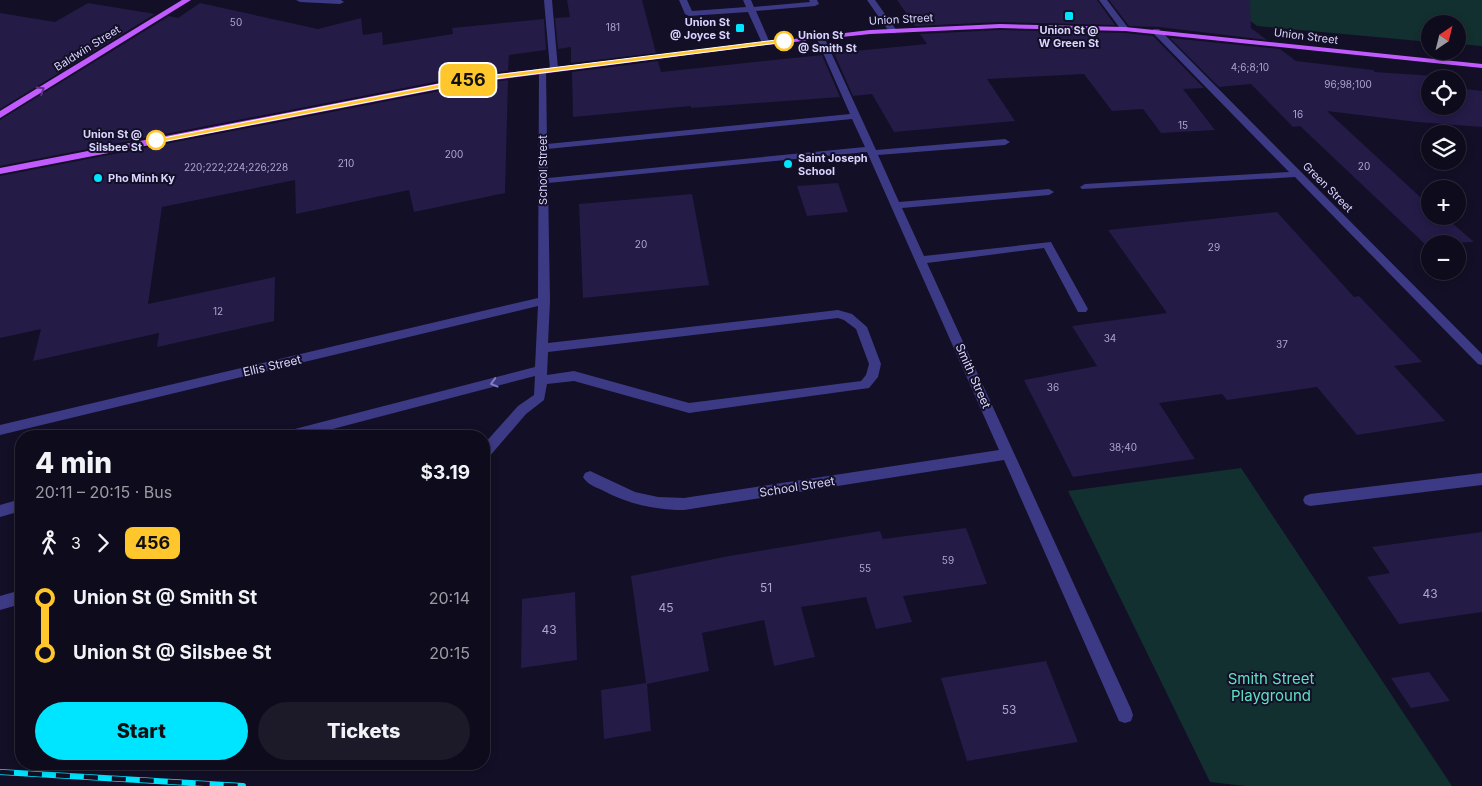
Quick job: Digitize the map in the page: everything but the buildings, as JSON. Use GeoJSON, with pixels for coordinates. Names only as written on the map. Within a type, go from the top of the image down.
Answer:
{"type":"FeatureCollection","features":[{"type":"Feature","properties":{"kind":"main road","name":"Baldwin Street"},"geometry":{"type":"LineString","coordinates":[[0,115],[186,0]]}},
{"type":"Feature","properties":{"kind":"main road","name":"Union Street"},"geometry":{"type":"LineString","coordinates":[[0,171],[416,90],[542,70],[820,37],[893,31],[1000,26],[1125,29],[1482,66]]}},
{"type":"Feature","properties":{"kind":"street"},"geometry":{"type":"LineString","coordinates":[[300,0],[340,2]]}},
{"type":"Feature","properties":{"kind":"street"},"geometry":{"type":"LineString","coordinates":[[548,0],[554,69]]}},
{"type":"Feature","properties":{"kind":"street"},"geometry":{"type":"LineString","coordinates":[[683,0],[689,14],[815,4],[813,0]]}},
{"type":"Feature","properties":{"kind":"street"},"geometry":{"type":"LineString","coordinates":[[747,0],[766,43]]}},
{"type":"Feature","properties":{"kind":"street"},"geometry":{"type":"LineString","coordinates":[[871,0],[893,31]]}},
{"type":"Feature","properties":{"kind":"street"},"geometry":{"type":"LineString","coordinates":[[1103,0],[1125,29]]}},
{"type":"Feature","properties":{"kind":"street","name":"Green Street"},"geometry":{"type":"LineString","coordinates":[[1156,31],[1482,361]]}},
{"type":"Feature","properties":{"kind":"street","name":"Smith Street"},"geometry":{"type":"LineString","coordinates":[[820,37],[1126,715]]}},
{"type":"Feature","properties":{"kind":"street","name":"School Street"},"geometry":{"type":"LineString","coordinates":[[490,446],[522,410],[540,397],[544,301],[542,70]]}},
{"type":"Feature","properties":{"kind":"street"},"geometry":{"type":"LineString","coordinates":[[543,147],[856,116]]}},
{"type":"Feature","properties":{"kind":"street"},"geometry":{"type":"LineString","coordinates":[[543,181],[872,151],[1005,142]]}},
{"type":"Feature","properties":{"kind":"street"},"geometry":{"type":"LineString","coordinates":[[1085,187],[1297,174]]}},
{"type":"Feature","properties":{"kind":"street"},"geometry":{"type":"LineString","coordinates":[[896,205],[1049,192]]}},
{"type":"Feature","properties":{"kind":"street"},"geometry":{"type":"LineString","coordinates":[[920,260],[1047,244],[1082,309]]}},
{"type":"Feature","properties":{"kind":"street","name":"Ellis Street"},"geometry":{"type":"LineString","coordinates":[[0,430],[544,301]]}},
{"type":"Feature","properties":{"kind":"street"},"geometry":{"type":"LineString","coordinates":[[312,430],[542,375],[574,376],[689,408],[865,385],[872,377],[875,364],[861,327],[848,317],[838,314],[542,348]]}},
{"type":"Feature","properties":{"kind":"street","name":"School Street"},"geometry":{"type":"LineString","coordinates":[[590,477],[617,493],[633,499],[650,503],[684,504],[1008,454]]}},
{"type":"Feature","properties":{"kind":"street"},"geometry":{"type":"LineString","coordinates":[[1310,500],[1482,479]]}},
{"type":"Feature","properties":{"kind":"street"},"geometry":{"type":"LineString","coordinates":[[0,511],[15,507]]}},
{"type":"Feature","properties":{"kind":"street"},"geometry":{"type":"LineString","coordinates":[[0,603],[15,599]]}},
{"type":"Feature","properties":{"kind":"green space"},"geometry":{"type":"Polygon","coordinates":[[[1223,0],[1482,0],[1482,46],[1466,45],[1466,15],[1421,15],[1421,41],[1257,26],[1223,0]]]}},
{"type":"Feature","properties":{"kind":"green space","name":"Smith Street Playground"},"geometry":{"type":"Polygon","coordinates":[[[1241,468],[1452,786],[1245,786],[1210,782],[1068,491],[1241,468]]]}},
{"type":"Feature","properties":{"kind":"railway"},"geometry":{"type":"LineString","coordinates":[[0,772],[243,786]]}},
{"type":"Feature","properties":{"kind":"bus line","name":"456"},"geometry":{"type":"LineString","coordinates":[[156,140],[471,80],[784,41]]}},
{"type":"Feature","properties":{"kind":"place","name":"Union St @ W Green St"},"geometry":{"type":"Point","coordinates":[1069,16]}},
{"type":"Feature","properties":{"kind":"place","name":"Union St @ Joyce St"},"geometry":{"type":"Point","coordinates":[740,28]}},
{"type":"Feature","properties":{"kind":"place","name":"Union St @ Smith St"},"geometry":{"type":"Point","coordinates":[784,41]}},
{"type":"Feature","properties":{"kind":"place","name":"Union St @ Silsbee St"},"geometry":{"type":"Point","coordinates":[156,140]}},
{"type":"Feature","properties":{"kind":"place","name":"Saint Joseph School"},"geometry":{"type":"Point","coordinates":[788,164]}},
{"type":"Feature","properties":{"kind":"place","name":"Pho Minh Ky"},"geometry":{"type":"Point","coordinates":[98,178]}}]}
